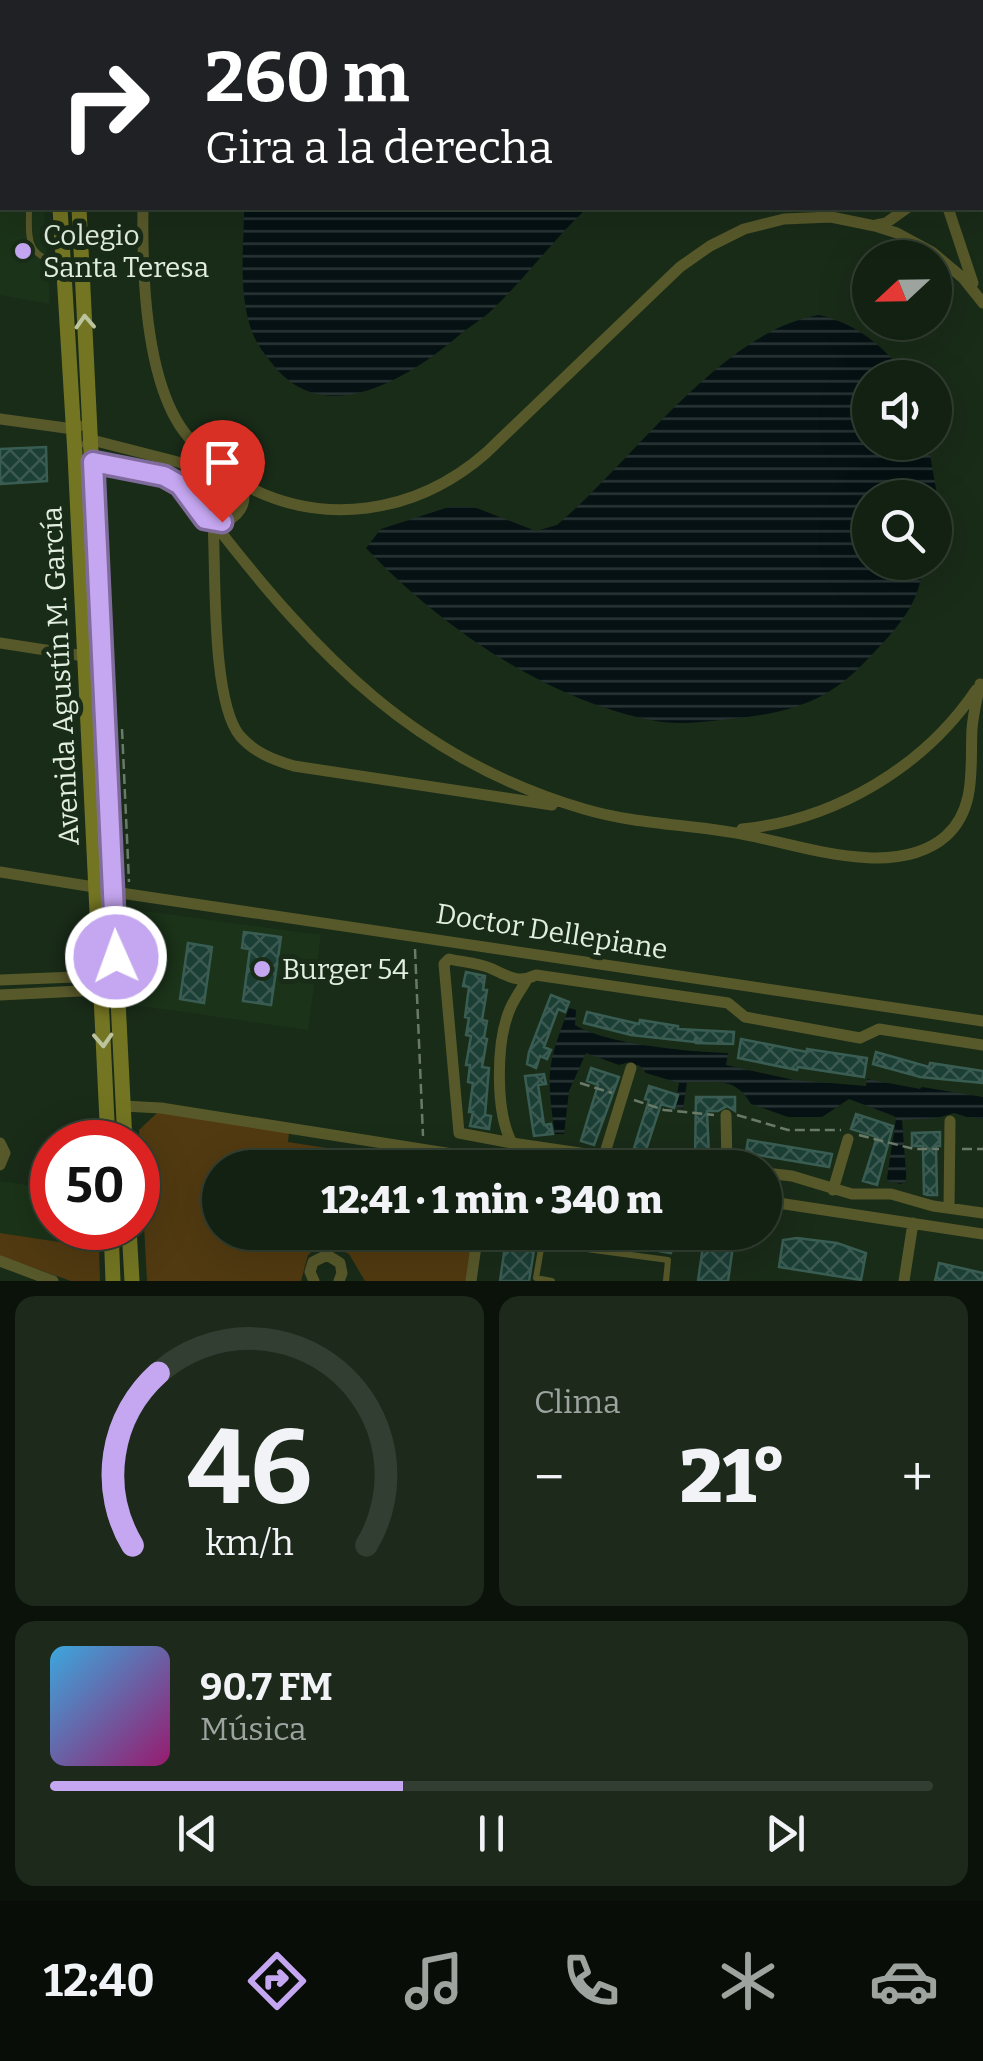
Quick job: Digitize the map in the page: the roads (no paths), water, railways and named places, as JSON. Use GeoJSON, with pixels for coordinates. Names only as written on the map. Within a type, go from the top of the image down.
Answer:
{"type":"FeatureCollection","features":[{"type":"Feature","properties":{"kind":"main road","name":"Avenida Agustín M. García"},"geometry":{"type":"LineString","coordinates":[[60,210],[107,1120]]}},
{"type":"Feature","properties":{"kind":"main road","name":"Avenida Agustín M. García"},"geometry":{"type":"LineString","coordinates":[[80,210],[123,1120]]}},
{"type":"Feature","properties":{"kind":"main road"},"geometry":{"type":"LineString","coordinates":[[112,1250],[113,1281]]}},
{"type":"Feature","properties":{"kind":"main road"},"geometry":{"type":"LineString","coordinates":[[130,1250],[132,1281]]}},
{"type":"Feature","properties":{"kind":"street"},"geometry":{"type":"LineString","coordinates":[[142,210],[148,306],[159,373],[178,422],[218,470]]}},
{"type":"Feature","properties":{"kind":"street"},"geometry":{"type":"LineString","coordinates":[[875,226],[903,210]]}},
{"type":"Feature","properties":{"kind":"street"},"geometry":{"type":"LineString","coordinates":[[949,210],[963,259],[981,300]]}},
{"type":"Feature","properties":{"kind":"street"},"geometry":{"type":"LineString","coordinates":[[75,454],[92,440],[218,470],[278,501],[314,509],[358,510],[415,498],[466,470],[680,267],[744,229],[784,220],[831,217],[897,233],[932,252],[963,278],[981,300]]}},
{"type":"Feature","properties":{"kind":"street"},"geometry":{"type":"LineString","coordinates":[[0,419],[74,429],[91,420]]}},
{"type":"Feature","properties":{"kind":"street"},"geometry":{"type":"LineString","coordinates":[[128,469],[130,450]]}},
{"type":"Feature","properties":{"kind":"street"},"geometry":{"type":"LineString","coordinates":[[93,462],[164,476],[180,485],[192,497],[198,514],[214,522],[294,622],[358,685],[411,727],[522,789],[586,810]]}},
{"type":"Feature","properties":{"kind":"street"},"geometry":{"type":"LineString","coordinates":[[192,497],[195,483],[218,470]]}},
{"type":"Feature","properties":{"kind":"street"},"geometry":{"type":"LineString","coordinates":[[214,522],[230,520],[242,507],[240,482]]}},
{"type":"Feature","properties":{"kind":"street"},"geometry":{"type":"LineString","coordinates":[[214,522],[224,704],[240,736],[269,758],[294,766],[656,824],[728,830],[881,860],[909,856],[931,846],[955,826],[971,783],[972,741],[982,681]]}},
{"type":"Feature","properties":{"kind":"street"},"geometry":{"type":"LineString","coordinates":[[216,566],[227,555],[242,558]]}},
{"type":"Feature","properties":{"kind":"street"},"geometry":{"type":"LineString","coordinates":[[0,643],[84,656]]}},
{"type":"Feature","properties":{"kind":"street"},"geometry":{"type":"LineString","coordinates":[[728,830],[790,820],[853,798],[874,786],[950,726],[982,681]]}},
{"type":"Feature","properties":{"kind":"street"},"geometry":{"type":"LineString","coordinates":[[950,726],[964,729],[972,741]]}},
{"type":"Feature","properties":{"kind":"street"},"geometry":{"type":"LineString","coordinates":[[463,791],[475,780],[475,766]]}},
{"type":"Feature","properties":{"kind":"street"},"geometry":{"type":"LineString","coordinates":[[790,820],[784,830],[792,845]]}},
{"type":"Feature","properties":{"kind":"street"},"geometry":{"type":"LineString","coordinates":[[0,872],[94,887]]}},
{"type":"Feature","properties":{"kind":"street","name":"Doctor Dellepiane"},"geometry":{"type":"LineString","coordinates":[[114,892],[983,1021]]}},
{"type":"Feature","properties":{"kind":"street"},"geometry":{"type":"LineString","coordinates":[[526,981],[490,968],[449,959],[445,962],[459,1133],[565,1150]]}},
{"type":"Feature","properties":{"kind":"street"},"geometry":{"type":"LineString","coordinates":[[512,1142],[502,1111],[502,1046],[510,1010],[526,981],[536,976],[728,1003],[745,1017],[860,1038],[879,1029],[983,1046]]}},
{"type":"Feature","properties":{"kind":"street"},"geometry":{"type":"LineString","coordinates":[[0,980],[100,983]]}},
{"type":"Feature","properties":{"kind":"street"},"geometry":{"type":"LineString","coordinates":[[0,995],[100,983]]}},
{"type":"Feature","properties":{"kind":"street"},"geometry":{"type":"LineString","coordinates":[[606,1150],[632,1068]]}},
{"type":"Feature","properties":{"kind":"street"},"geometry":{"type":"LineString","coordinates":[[122,1106],[161,1108],[433,1150]]}},
{"type":"Feature","properties":{"kind":"street"},"geometry":{"type":"LineString","coordinates":[[726,1115],[726,1150]]}},
{"type":"Feature","properties":{"kind":"street"},"geometry":{"type":"LineString","coordinates":[[949,1208],[950,1121]]}},
{"type":"Feature","properties":{"kind":"street"},"geometry":{"type":"LineString","coordinates":[[834,1190],[848,1140]]}},
{"type":"Feature","properties":{"kind":"street"},"geometry":{"type":"LineString","coordinates":[[0,1143],[4,1153],[0,1165]]}},
{"type":"Feature","properties":{"kind":"street"},"geometry":{"type":"LineString","coordinates":[[782,1175],[852,1194],[891,1194],[983,1213]]}},
{"type":"Feature","properties":{"kind":"street"},"geometry":{"type":"LineString","coordinates":[[782,1204],[983,1234]]}},
{"type":"Feature","properties":{"kind":"street"},"geometry":{"type":"LineString","coordinates":[[904,1281],[912,1223]]}},
{"type":"Feature","properties":{"kind":"street"},"geometry":{"type":"LineString","coordinates":[[471,1281],[475,1250]]}},
{"type":"Feature","properties":{"kind":"street"},"geometry":{"type":"LineString","coordinates":[[314,1281],[310,1267],[322,1256],[337,1259],[341,1275],[348,1281]]}},
{"type":"Feature","properties":{"kind":"street"},"geometry":{"type":"LineString","coordinates":[[0,1261],[53,1281]]}},
{"type":"Feature","properties":{"kind":"lane"},"geometry":{"type":"LineString","coordinates":[[29,210],[29,234],[35,252],[42,259],[63,263]]}},
{"type":"Feature","properties":{"kind":"lane"},"geometry":{"type":"LineString","coordinates":[[552,1281],[536,1278],[542,1243],[668,1260],[666,1281]]}},
{"type":"Feature","properties":{"kind":"place","name":"Colegio Santa Teresa"},"geometry":{"type":"Point","coordinates":[23,251]}},
{"type":"Feature","properties":{"kind":"place","name":"Burger 54"},"geometry":{"type":"Point","coordinates":[262,969]}}]}
